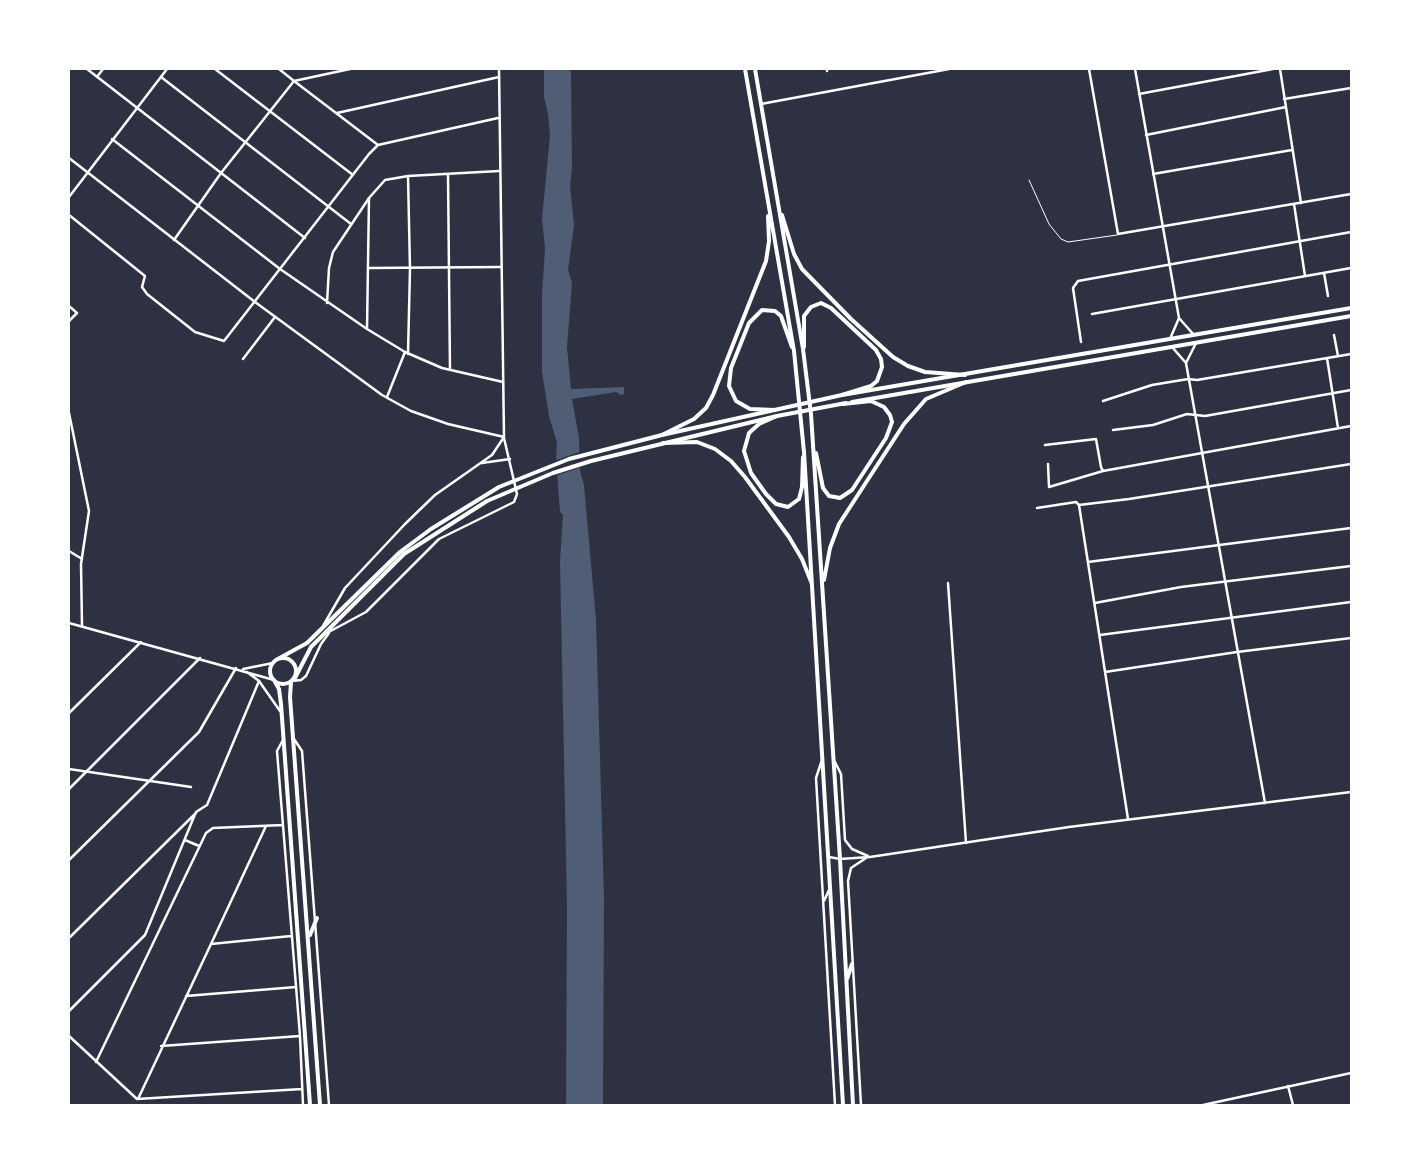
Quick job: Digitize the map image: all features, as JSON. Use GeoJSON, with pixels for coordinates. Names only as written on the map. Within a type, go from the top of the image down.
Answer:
{"type":"FeatureCollection","features":[{"type":"Feature","properties":{"kind":"main road"},"geometry":{"type":"LineString","coordinates":[[745,69],[794,351],[804,452],[814,589],[843,1105]]}},
{"type":"Feature","properties":{"kind":"main road"},"geometry":{"type":"LineString","coordinates":[[755,69],[803,349],[814,450],[842,892],[853,1105]]}},
{"type":"Feature","properties":{"kind":"main road"},"geometry":{"type":"LineString","coordinates":[[662,436],[690,422],[702,412],[713,395],[766,261],[769,241],[768,201]]}},
{"type":"Feature","properties":{"kind":"main road"},"geometry":{"type":"LineString","coordinates":[[778,203],[794,254],[802,270],[851,319],[893,356],[908,366],[925,372],[965,375]]}},
{"type":"Feature","properties":{"kind":"main road"},"geometry":{"type":"LineString","coordinates":[[803,349],[804,316],[810,306],[820,303],[831,308],[876,350],[881,359],[882,367],[877,381],[871,386],[842,395]]}},
{"type":"Feature","properties":{"kind":"main road"},"geometry":{"type":"LineString","coordinates":[[310,1105],[282,713],[278,689],[270,674],[275,662],[307,643],[322,626],[400,552],[464,507],[499,487],[576,457],[842,395],[1351,308]]}},
{"type":"Feature","properties":{"kind":"main road"},"geometry":{"type":"LineString","coordinates":[[775,410],[750,410],[736,401],[729,386],[734,360],[749,323],[758,312],[768,310],[775,311],[781,316],[794,351]]}},
{"type":"Feature","properties":{"kind":"main road"},"geometry":{"type":"LineString","coordinates":[[274,680],[281,684],[292,680],[311,647],[404,554],[467,512],[502,493],[572,467],[777,416],[1351,316]]}},
{"type":"Feature","properties":{"kind":"main road"},"geometry":{"type":"LineString","coordinates":[[823,587],[830,548],[839,524],[904,424],[926,399],[966,382]]}},
{"type":"Feature","properties":{"kind":"main road"},"geometry":{"type":"LineString","coordinates":[[814,450],[819,458],[820,482],[826,493],[837,498],[849,493],[886,438],[892,422],[888,410],[877,402],[843,404]]}},
{"type":"Feature","properties":{"kind":"main road"},"geometry":{"type":"LineString","coordinates":[[777,416],[749,432],[745,442],[746,461],[757,483],[776,504],[788,507],[794,504],[801,496],[804,452]]}},
{"type":"Feature","properties":{"kind":"main road"},"geometry":{"type":"LineString","coordinates":[[663,443],[694,442],[708,445],[731,461],[752,486],[798,551],[814,589]]}},
{"type":"Feature","properties":{"kind":"main road"},"geometry":{"type":"LineString","coordinates":[[275,662],[284,658],[292,662],[296,669],[292,680],[290,696],[320,1105]]}},
{"type":"Feature","properties":{"kind":"main road"},"geometry":{"type":"LineString","coordinates":[[309,937],[317,918]]}},
{"type":"Feature","properties":{"kind":"main road"},"geometry":{"type":"LineString","coordinates":[[846,981],[852,964]]}},
{"type":"Feature","properties":{"kind":"street"},"geometry":{"type":"LineString","coordinates":[[87,69],[305,238]]}},
{"type":"Feature","properties":{"kind":"street"},"geometry":{"type":"LineString","coordinates":[[97,77],[103,69]]}},
{"type":"Feature","properties":{"kind":"street"},"geometry":{"type":"LineString","coordinates":[[69,197],[167,69]]}},
{"type":"Feature","properties":{"kind":"street"},"geometry":{"type":"LineString","coordinates":[[215,69],[353,175]]}},
{"type":"Feature","properties":{"kind":"street"},"geometry":{"type":"LineString","coordinates":[[279,69],[378,146]]}},
{"type":"Feature","properties":{"kind":"street"},"geometry":{"type":"LineString","coordinates":[[174,240],[221,173],[294,81],[350,69]]}},
{"type":"Feature","properties":{"kind":"street"},"geometry":{"type":"LineString","coordinates":[[322,635],[366,612],[438,539],[514,502],[517,494],[504,437],[498,118],[499,69]]}},
{"type":"Feature","properties":{"kind":"street"},"geometry":{"type":"LineString","coordinates":[[761,104],[949,69]]}},
{"type":"Feature","properties":{"kind":"street"},"geometry":{"type":"LineString","coordinates":[[1089,69],[1118,234],[1163,228],[1351,194]]}},
{"type":"Feature","properties":{"kind":"street"},"geometry":{"type":"LineString","coordinates":[[1135,69],[1178,318],[1170,340]]}},
{"type":"Feature","properties":{"kind":"street"},"geometry":{"type":"LineString","coordinates":[[1139,94],[1273,69]]}},
{"type":"Feature","properties":{"kind":"street"},"geometry":{"type":"LineString","coordinates":[[1280,69],[1301,203]]}},
{"type":"Feature","properties":{"kind":"street"},"geometry":{"type":"LineString","coordinates":[[161,77],[351,224]]}},
{"type":"Feature","properties":{"kind":"street"},"geometry":{"type":"LineString","coordinates":[[337,113],[499,77]]}},
{"type":"Feature","properties":{"kind":"street"},"geometry":{"type":"LineString","coordinates":[[1284,99],[1351,88]]}},
{"type":"Feature","properties":{"kind":"street"},"geometry":{"type":"LineString","coordinates":[[1146,135],[1286,107]]}},
{"type":"Feature","properties":{"kind":"street"},"geometry":{"type":"LineString","coordinates":[[69,215],[145,276],[142,287],[147,294],[195,332],[224,341],[353,175],[378,146],[498,118]]}},
{"type":"Feature","properties":{"kind":"street"},"geometry":{"type":"LineString","coordinates":[[112,139],[280,269],[367,329],[406,353],[450,370],[503,382]]}},
{"type":"Feature","properties":{"kind":"street"},"geometry":{"type":"LineString","coordinates":[[1153,174],[1292,150]]}},
{"type":"Feature","properties":{"kind":"street"},"geometry":{"type":"LineString","coordinates":[[69,158],[255,302],[387,398],[411,411],[448,424],[504,437]]}},
{"type":"Feature","properties":{"kind":"street"},"geometry":{"type":"LineString","coordinates":[[327,303],[329,268],[333,252],[369,198],[385,180],[408,176],[499,171]]}},
{"type":"Feature","properties":{"kind":"street"},"geometry":{"type":"LineString","coordinates":[[448,174],[450,370]]}},
{"type":"Feature","properties":{"kind":"street"},"geometry":{"type":"LineString","coordinates":[[387,398],[406,353],[410,269],[408,176]]}},
{"type":"Feature","properties":{"kind":"street"},"geometry":{"type":"LineString","coordinates":[[367,329],[369,198]]}},
{"type":"Feature","properties":{"kind":"street"},"geometry":{"type":"LineString","coordinates":[[1294,204],[1305,276]]}},
{"type":"Feature","properties":{"kind":"street"},"geometry":{"type":"LineString","coordinates":[[1081,342],[1072,288],[1074,283],[1081,280],[1351,232]]}},
{"type":"Feature","properties":{"kind":"street"},"geometry":{"type":"LineString","coordinates":[[369,268],[501,267]]}},
{"type":"Feature","properties":{"kind":"street"},"geometry":{"type":"LineString","coordinates":[[1092,314],[1351,268]]}},
{"type":"Feature","properties":{"kind":"street"},"geometry":{"type":"LineString","coordinates":[[1324,273],[1328,296]]}},
{"type":"Feature","properties":{"kind":"street"},"geometry":{"type":"LineString","coordinates":[[69,306],[77,313],[69,321]]}},
{"type":"Feature","properties":{"kind":"street"},"geometry":{"type":"LineString","coordinates":[[243,359],[275,317]]}},
{"type":"Feature","properties":{"kind":"street"},"geometry":{"type":"LineString","coordinates":[[1178,318],[1195,336]]}},
{"type":"Feature","properties":{"kind":"street"},"geometry":{"type":"LineString","coordinates":[[1334,335],[1338,356]]}},
{"type":"Feature","properties":{"kind":"street"},"geometry":{"type":"LineString","coordinates":[[1196,343],[1186,363],[1188,379],[1265,803]]}},
{"type":"Feature","properties":{"kind":"street"},"geometry":{"type":"LineString","coordinates":[[1172,347],[1186,363]]}},
{"type":"Feature","properties":{"kind":"street"},"geometry":{"type":"LineString","coordinates":[[1103,401],[1143,387],[1188,379],[1197,380],[1351,354],[1351,360]]}},
{"type":"Feature","properties":{"kind":"street"},"geometry":{"type":"LineString","coordinates":[[1327,358],[1338,428]]}},
{"type":"Feature","properties":{"kind":"street"},"geometry":{"type":"LineString","coordinates":[[1113,430],[1153,424],[1187,414],[1195,415],[1351,390]]}},
{"type":"Feature","properties":{"kind":"street"},"geometry":{"type":"LineString","coordinates":[[69,413],[89,511],[82,559],[82,626]]}},
{"type":"Feature","properties":{"kind":"street"},"geometry":{"type":"LineString","coordinates":[[1048,464],[1049,487],[1103,471],[1338,428],[1351,426],[1351,433]]}},
{"type":"Feature","properties":{"kind":"street"},"geometry":{"type":"LineString","coordinates":[[322,626],[345,588],[405,524],[435,495],[492,455],[504,437]]}},
{"type":"Feature","properties":{"kind":"street"},"geometry":{"type":"LineString","coordinates":[[1045,444],[1094,438],[1097,440],[1100,467],[1103,471]]}},
{"type":"Feature","properties":{"kind":"street"},"geometry":{"type":"LineString","coordinates":[[482,463],[510,459]]}},
{"type":"Feature","properties":{"kind":"street"},"geometry":{"type":"LineString","coordinates":[[1038,508],[1076,502],[1079,505],[1207,488],[1351,464]]}},
{"type":"Feature","properties":{"kind":"street"},"geometry":{"type":"LineString","coordinates":[[1079,505],[1128,820]]}},
{"type":"Feature","properties":{"kind":"street"},"geometry":{"type":"LineString","coordinates":[[1088,562],[1351,528]]}},
{"type":"Feature","properties":{"kind":"street"},"geometry":{"type":"LineString","coordinates":[[69,551],[82,559]]}},
{"type":"Feature","properties":{"kind":"street"},"geometry":{"type":"LineString","coordinates":[[1095,603],[1224,582],[1351,566]]}},
{"type":"Feature","properties":{"kind":"street"},"geometry":{"type":"LineString","coordinates":[[948,583],[966,843]]}},
{"type":"Feature","properties":{"kind":"street"},"geometry":{"type":"LineString","coordinates":[[1100,635],[1230,616],[1351,602]]}},
{"type":"Feature","properties":{"kind":"street"},"geometry":{"type":"LineString","coordinates":[[69,623],[241,669],[274,680]]}},
{"type":"Feature","properties":{"kind":"street"},"geometry":{"type":"LineString","coordinates":[[292,680],[301,680],[306,676],[321,644],[329,633]]}},
{"type":"Feature","properties":{"kind":"street"},"geometry":{"type":"LineString","coordinates":[[1105,672],[1237,652],[1351,638]]}},
{"type":"Feature","properties":{"kind":"street"},"geometry":{"type":"LineString","coordinates":[[69,713],[140,642]]}},
{"type":"Feature","properties":{"kind":"street"},"geometry":{"type":"LineString","coordinates":[[69,789],[200,658]]}},
{"type":"Feature","properties":{"kind":"street"},"geometry":{"type":"LineString","coordinates":[[241,669],[275,662]]}},
{"type":"Feature","properties":{"kind":"street"},"geometry":{"type":"LineString","coordinates":[[69,860],[200,732],[236,668]]}},
{"type":"Feature","properties":{"kind":"street"},"geometry":{"type":"LineString","coordinates":[[241,669],[259,681],[282,713]]}},
{"type":"Feature","properties":{"kind":"street"},"geometry":{"type":"LineString","coordinates":[[69,938],[196,812],[207,806],[259,681]]}},
{"type":"Feature","properties":{"kind":"street"},"geometry":{"type":"LineString","coordinates":[[284,739],[277,752],[300,1036],[302,1105]]}},
{"type":"Feature","properties":{"kind":"street"},"geometry":{"type":"LineString","coordinates":[[294,739],[302,751],[317,918],[329,1105]]}},
{"type":"Feature","properties":{"kind":"street"},"geometry":{"type":"LineString","coordinates":[[833,757],[841,774],[845,840],[849,846],[860,854],[870,857]]}},
{"type":"Feature","properties":{"kind":"street"},"geometry":{"type":"LineString","coordinates":[[822,758],[816,778],[835,1105]]}},
{"type":"Feature","properties":{"kind":"street"},"geometry":{"type":"LineString","coordinates":[[69,769],[191,787]]}},
{"type":"Feature","properties":{"kind":"street"},"geometry":{"type":"LineString","coordinates":[[821,856],[840,859],[870,857],[1128,820],[1351,792]]}},
{"type":"Feature","properties":{"kind":"street"},"geometry":{"type":"LineString","coordinates":[[69,1012],[146,935],[196,812]]}},
{"type":"Feature","properties":{"kind":"street"},"geometry":{"type":"LineString","coordinates":[[837,824],[843,817]]}},
{"type":"Feature","properties":{"kind":"street"},"geometry":{"type":"LineString","coordinates":[[96,1062],[206,834],[213,828],[283,825]]}},
{"type":"Feature","properties":{"kind":"street"},"geometry":{"type":"LineString","coordinates":[[138,1099],[266,826]]}},
{"type":"Feature","properties":{"kind":"street"},"geometry":{"type":"LineString","coordinates":[[185,840],[199,846]]}},
{"type":"Feature","properties":{"kind":"street"},"geometry":{"type":"LineString","coordinates":[[861,1105],[852,964],[849,871],[856,863],[870,857]]}},
{"type":"Feature","properties":{"kind":"street"},"geometry":{"type":"LineString","coordinates":[[823,901],[830,889]]}},
{"type":"Feature","properties":{"kind":"street"},"geometry":{"type":"LineString","coordinates":[[842,892],[849,905]]}},
{"type":"Feature","properties":{"kind":"street"},"geometry":{"type":"LineString","coordinates":[[211,944],[291,936]]}},
{"type":"Feature","properties":{"kind":"street"},"geometry":{"type":"LineString","coordinates":[[186,996],[296,987]]}},
{"type":"Feature","properties":{"kind":"street"},"geometry":{"type":"LineString","coordinates":[[69,1036],[138,1099],[302,1089]]}},
{"type":"Feature","properties":{"kind":"street"},"geometry":{"type":"LineString","coordinates":[[162,1046],[300,1036]]}},
{"type":"Feature","properties":{"kind":"street"},"geometry":{"type":"LineString","coordinates":[[1203,1105],[1351,1073]]}},
{"type":"Feature","properties":{"kind":"street"},"geometry":{"type":"LineString","coordinates":[[1288,1086],[1293,1105]]}},
{"type":"Feature","properties":{"kind":"lane"},"geometry":{"type":"LineString","coordinates":[[1029,180],[1049,224],[1061,239],[1068,242],[1118,234]]}},
{"type":"Feature","properties":{"kind":"water"},"geometry":{"type":"Polygon","coordinates":[[[544,69],[570,69],[571,73],[572,168],[570,186],[574,225],[568,270],[572,283],[567,347],[571,389],[624,387],[624,394],[621,395],[616,392],[572,399],[579,438],[580,471],[584,485],[596,620],[604,897],[603,1105],[566,1105],[567,908],[560,561],[563,515],[560,512],[556,459],[557,443],[549,416],[542,372],[542,295],[545,248],[542,219],[550,135],[544,97],[544,69]]]}},
{"type":"Feature","properties":{"kind":"pier"},"geometry":{"type":"Polygon","coordinates":[[[582,451],[582,467],[555,476],[554,461],[582,451]]]}}]}
